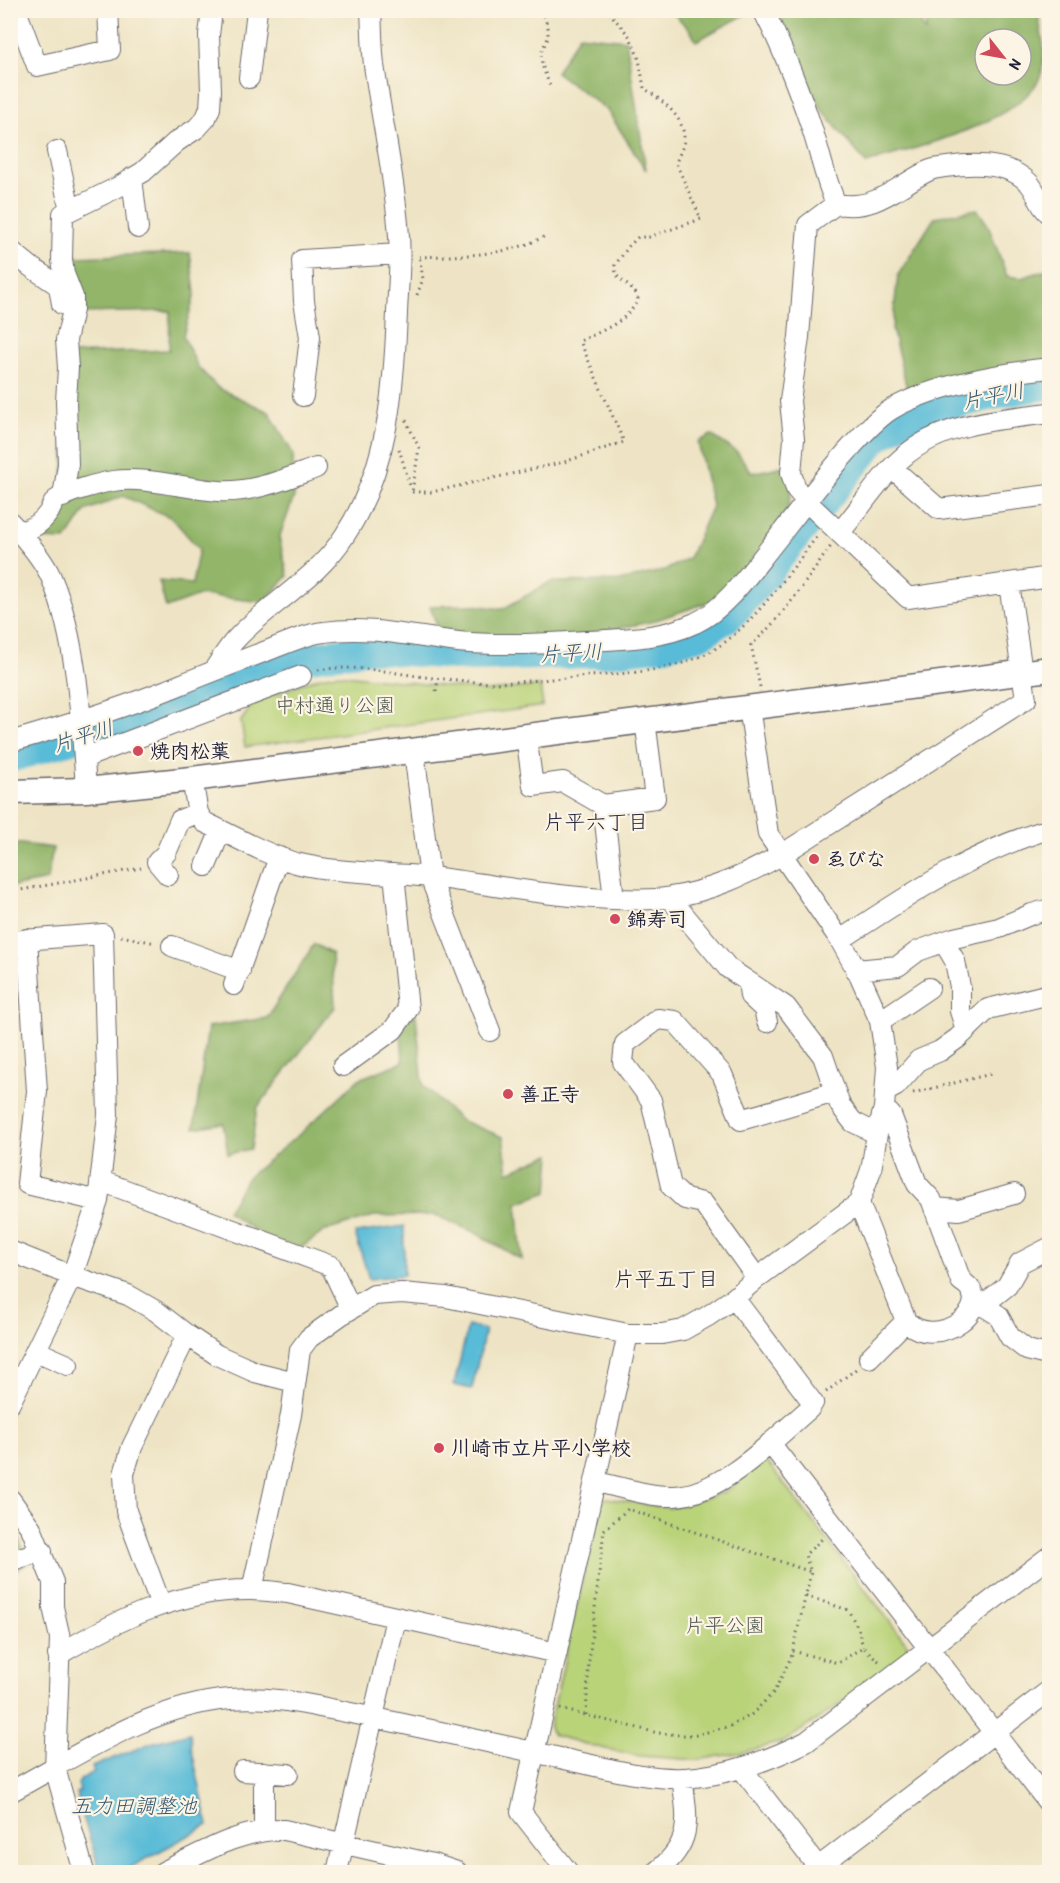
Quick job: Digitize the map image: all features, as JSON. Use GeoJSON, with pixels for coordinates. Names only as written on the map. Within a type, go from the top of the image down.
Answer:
{"type":"FeatureCollection","features":[{"type":"Feature","properties":{"kind":"main road"},"geometry":{"type":"LineString","coordinates":[[10,792],[86,790],[192,779],[1050,669]]}},
{"type":"Feature","properties":{"kind":"street"},"geometry":{"type":"LineString","coordinates":[[16,10],[37,66],[110,50],[108,10]]}},
{"type":"Feature","properties":{"kind":"street"},"geometry":{"type":"LineString","coordinates":[[63,497],[68,464],[66,340],[73,310],[73,297],[64,274],[62,260],[63,214],[138,175],[176,142],[197,128],[206,118],[210,108],[211,91],[209,35],[212,10]]}},
{"type":"Feature","properties":{"kind":"street"},"geometry":{"type":"LineString","coordinates":[[249,78],[257,10]]}},
{"type":"Feature","properties":{"kind":"street"},"geometry":{"type":"LineString","coordinates":[[213,671],[236,639],[290,593],[344,538],[362,508],[387,431],[396,340],[399,237],[374,62],[371,10]]}},
{"type":"Feature","properties":{"kind":"street"},"geometry":{"type":"LineString","coordinates":[[764,10],[807,115],[825,180],[836,204]]}},
{"type":"Feature","properties":{"kind":"street"},"geometry":{"type":"LineString","coordinates":[[57,151],[70,210]]}},
{"type":"Feature","properties":{"kind":"street"},"geometry":{"type":"LineString","coordinates":[[1050,214],[1044,209],[1029,183],[1006,169],[973,163],[931,169],[886,196],[865,205],[836,204],[807,225],[799,337],[790,401],[794,439],[791,473],[796,489],[908,597],[1050,577]]}},
{"type":"Feature","properties":{"kind":"street"},"geometry":{"type":"LineString","coordinates":[[138,175],[138,228]]}},
{"type":"Feature","properties":{"kind":"street"},"geometry":{"type":"LineString","coordinates":[[10,250],[59,286],[62,304],[73,310]]}},
{"type":"Feature","properties":{"kind":"street"},"geometry":{"type":"LineString","coordinates":[[303,396],[310,337],[304,301],[302,260],[399,254]]}},
{"type":"Feature","properties":{"kind":"street"},"geometry":{"type":"LineString","coordinates":[[82,741],[213,671],[288,642],[321,632],[353,629],[386,631],[457,642],[560,643],[632,638],[672,631],[697,622],[729,595],[808,503],[831,469],[859,438],[891,410],[921,396],[986,377],[1050,368]]}},
{"type":"Feature","properties":{"kind":"street"},"geometry":{"type":"LineString","coordinates":[[840,532],[892,468],[904,456],[931,439],[955,428],[1050,412]]}},
{"type":"Feature","properties":{"kind":"street"},"geometry":{"type":"LineString","coordinates":[[15,527],[34,527],[44,520],[57,500],[114,481],[159,483],[220,491],[249,489],[316,468]]}},
{"type":"Feature","properties":{"kind":"street"},"geometry":{"type":"LineString","coordinates":[[892,468],[939,509],[1050,495]]}},
{"type":"Feature","properties":{"kind":"street"},"geometry":{"type":"LineString","coordinates":[[15,527],[29,543],[50,576],[66,620],[86,790]]}},
{"type":"Feature","properties":{"kind":"street"},"geometry":{"type":"LineString","coordinates":[[192,779],[198,813],[204,822],[279,857],[320,867],[430,877],[584,898],[670,898],[709,889],[745,875],[781,855],[1026,699],[1009,584]]}},
{"type":"Feature","properties":{"kind":"street"},"geometry":{"type":"LineString","coordinates":[[10,742],[82,741],[301,676]]}},
{"type":"Feature","properties":{"kind":"street"},"geometry":{"type":"LineString","coordinates":[[252,1590],[291,1414],[300,1350],[309,1338],[351,1309],[374,1295],[402,1293],[446,1297],[628,1334],[662,1334],[683,1330],[734,1298],[757,1278],[859,1203],[871,1170],[885,1100],[887,1067],[880,1021],[840,940],[768,834],[749,707]]}},
{"type":"Feature","properties":{"kind":"street"},"geometry":{"type":"LineString","coordinates":[[526,735],[533,786],[563,782],[603,805],[655,798],[645,720]]}},
{"type":"Feature","properties":{"kind":"street"},"geometry":{"type":"LineString","coordinates":[[414,751],[430,877],[490,1031]]}},
{"type":"Feature","properties":{"kind":"street"},"geometry":{"type":"LineString","coordinates":[[603,805],[614,899]]}},
{"type":"Feature","properties":{"kind":"street"},"geometry":{"type":"LineString","coordinates":[[162,869],[180,820],[198,813]]}},
{"type":"Feature","properties":{"kind":"street"},"geometry":{"type":"LineString","coordinates":[[840,940],[914,891],[988,851],[1050,829]]}},
{"type":"Feature","properties":{"kind":"street"},"geometry":{"type":"LineString","coordinates":[[206,866],[221,830]]}},
{"type":"Feature","properties":{"kind":"street"},"geometry":{"type":"LineString","coordinates":[[173,946],[237,978],[279,857]]}},
{"type":"Feature","properties":{"kind":"street"},"geometry":{"type":"LineString","coordinates":[[343,1066],[393,1030],[408,1010],[394,874]]}},
{"type":"Feature","properties":{"kind":"street"},"geometry":{"type":"LineString","coordinates":[[670,898],[728,968],[786,1007],[808,1033],[823,1056],[840,1105],[853,1122],[877,1134]]}},
{"type":"Feature","properties":{"kind":"street"},"geometry":{"type":"LineString","coordinates":[[856,970],[898,966],[918,951],[999,928],[1050,909]]}},
{"type":"Feature","properties":{"kind":"street"},"geometry":{"type":"LineString","coordinates":[[10,1403],[72,1276],[99,1191],[108,1114],[103,934],[19,940],[37,1091],[27,1184],[99,1191],[331,1266],[351,1309]]}},
{"type":"Feature","properties":{"kind":"street"},"geometry":{"type":"LineString","coordinates":[[944,942],[955,962],[960,987],[960,1011],[966,1030]]}},
{"type":"Feature","properties":{"kind":"street"},"geometry":{"type":"LineString","coordinates":[[748,982],[750,996],[764,1009],[767,1022]]}},
{"type":"Feature","properties":{"kind":"street"},"geometry":{"type":"LineString","coordinates":[[880,1021],[929,988]]}},
{"type":"Feature","properties":{"kind":"street"},"geometry":{"type":"LineString","coordinates":[[885,1100],[919,1060],[940,1051],[988,1009],[1050,994]]}},
{"type":"Feature","properties":{"kind":"street"},"geometry":{"type":"LineString","coordinates":[[757,1278],[703,1203],[685,1199],[671,1186],[651,1100],[624,1062],[625,1044],[658,1019],[675,1021],[722,1074],[741,1120],[836,1092]]}},
{"type":"Feature","properties":{"kind":"street"},"geometry":{"type":"LineString","coordinates":[[885,1100],[917,1184],[928,1194],[934,1208],[961,1281],[969,1285],[979,1303],[998,1315],[1010,1337],[1027,1350],[1050,1354]]}},
{"type":"Feature","properties":{"kind":"street"},"geometry":{"type":"LineString","coordinates":[[934,1208],[959,1210],[1014,1194]]}},
{"type":"Feature","properties":{"kind":"street"},"geometry":{"type":"LineString","coordinates":[[859,1203],[906,1321],[913,1328],[929,1332],[946,1330],[962,1323],[979,1303],[1007,1286],[1020,1263],[1049,1248]]}},
{"type":"Feature","properties":{"kind":"street"},"geometry":{"type":"LineString","coordinates":[[10,1251],[128,1295],[156,1311],[217,1355],[255,1372],[295,1382]]}},
{"type":"Feature","properties":{"kind":"street"},"geometry":{"type":"LineString","coordinates":[[596,1482],[660,1496],[689,1495],[708,1489],[770,1443],[809,1409],[813,1402],[734,1298]]}},
{"type":"Feature","properties":{"kind":"street"},"geometry":{"type":"LineString","coordinates":[[869,1358],[906,1321]]}},
{"type":"Feature","properties":{"kind":"street"},"geometry":{"type":"LineString","coordinates":[[568,1872],[521,1812],[628,1334]]}},
{"type":"Feature","properties":{"kind":"street"},"geometry":{"type":"LineString","coordinates":[[161,1605],[126,1511],[123,1474],[132,1447],[187,1335]]}},
{"type":"Feature","properties":{"kind":"street"},"geometry":{"type":"LineString","coordinates":[[36,1351],[68,1365]]}},
{"type":"Feature","properties":{"kind":"street"},"geometry":{"type":"LineString","coordinates":[[770,1443],[1050,1804]]}},
{"type":"Feature","properties":{"kind":"street"},"geometry":{"type":"LineString","coordinates":[[10,1499],[31,1528],[53,1582],[53,1607],[60,1638],[55,1768],[84,1872]]}},
{"type":"Feature","properties":{"kind":"street"},"geometry":{"type":"LineString","coordinates":[[10,1561],[42,1551]]}},
{"type":"Feature","properties":{"kind":"street"},"geometry":{"type":"LineString","coordinates":[[10,1792],[158,1715],[196,1704],[258,1697],[372,1717],[628,1773],[682,1778],[715,1775],[742,1769],[806,1742],[1050,1556]]}},
{"type":"Feature","properties":{"kind":"street"},"geometry":{"type":"LineString","coordinates":[[58,1655],[88,1637],[161,1605],[225,1591],[252,1590],[288,1593],[556,1653]]}},
{"type":"Feature","properties":{"kind":"street"},"geometry":{"type":"LineString","coordinates":[[337,1872],[396,1618]]}},
{"type":"Feature","properties":{"kind":"street"},"geometry":{"type":"LineString","coordinates":[[742,1769],[817,1871],[1050,1690]]}},
{"type":"Feature","properties":{"kind":"street"},"geometry":{"type":"LineString","coordinates":[[243,1771],[288,1774]]}},
{"type":"Feature","properties":{"kind":"street"},"geometry":{"type":"LineString","coordinates":[[264,1772],[264,1830]]}},
{"type":"Feature","properties":{"kind":"street"},"geometry":{"type":"LineString","coordinates":[[656,1872],[670,1861],[685,1837],[687,1815],[682,1778]]}},
{"type":"Feature","properties":{"kind":"street"},"geometry":{"type":"LineString","coordinates":[[163,1872],[228,1840],[264,1830],[284,1830],[433,1864],[457,1872]]}},
{"type":"Feature","properties":{"kind":"path"},"geometry":{"type":"LineString","coordinates":[[542,10],[548,27],[548,38],[541,52],[542,65],[551,88]]}},
{"type":"Feature","properties":{"kind":"path"},"geometry":{"type":"LineString","coordinates":[[412,492],[432,492],[507,476],[564,462],[624,442],[580,341],[613,326],[634,307],[638,299],[635,292],[616,275],[615,265],[629,246],[638,237],[648,237],[701,219],[676,163],[684,141],[681,122],[663,101],[644,88],[639,59],[630,37],[607,10]]}},
{"type":"Feature","properties":{"kind":"path"},"geometry":{"type":"LineString","coordinates":[[419,257],[480,255],[511,250],[531,244],[548,235]]}},
{"type":"Feature","properties":{"kind":"path"},"geometry":{"type":"LineString","coordinates":[[405,417],[419,448],[412,492]]}},
{"type":"Feature","properties":{"kind":"path"},"geometry":{"type":"LineString","coordinates":[[387,431],[398,442],[412,492]]}},
{"type":"Feature","properties":{"kind":"path"},"geometry":{"type":"LineString","coordinates":[[749,707],[761,691],[751,645],[781,615],[840,532]]}},
{"type":"Feature","properties":{"kind":"path"},"geometry":{"type":"LineString","coordinates":[[436,691],[438,679]]}},
{"type":"Feature","properties":{"kind":"path"},"geometry":{"type":"LineString","coordinates":[[10,892],[150,867],[162,869]]}},
{"type":"Feature","properties":{"kind":"path"},"geometry":{"type":"LineString","coordinates":[[103,934],[152,941],[172,950],[173,946]]}},
{"type":"Feature","properties":{"kind":"path"},"geometry":{"type":"LineString","coordinates":[[885,1100],[990,1074]]}},
{"type":"Feature","properties":{"kind":"path"},"geometry":{"type":"LineString","coordinates":[[813,1402],[869,1358]]}},
{"type":"Feature","properties":{"kind":"path"},"geometry":{"type":"LineString","coordinates":[[586,1715],[589,1660],[604,1530],[628,1509],[811,1572]]}},
{"type":"Feature","properties":{"kind":"path"},"geometry":{"type":"LineString","coordinates":[[544,1705],[658,1733],[680,1735],[696,1735],[730,1726],[751,1715],[774,1692],[783,1677],[793,1651],[811,1572],[805,1555],[834,1527]]}},
{"type":"Feature","properties":{"kind":"path"},"geometry":{"type":"LineString","coordinates":[[806,1595],[848,1610],[858,1628],[863,1647],[884,1666]]}},
{"type":"Feature","properties":{"kind":"path"},"geometry":{"type":"LineString","coordinates":[[793,1651],[838,1663],[863,1647]]}},
{"type":"Feature","properties":{"kind":"green space"},"geometry":{"type":"Polygon","coordinates":[[[671,11],[752,11],[696,41],[690,30],[671,11]]]}},
{"type":"Feature","properties":{"kind":"green space"},"geometry":{"type":"Polygon","coordinates":[[[772,11],[914,11],[926,32],[925,11],[1037,11],[1043,40],[1042,70],[1034,88],[994,118],[938,141],[866,163],[822,110],[798,69],[772,11]]]}},
{"type":"Feature","properties":{"kind":"green space"},"geometry":{"type":"Polygon","coordinates":[[[579,35],[626,40],[646,170],[607,110],[556,72],[579,35]]]}},
{"type":"Feature","properties":{"kind":"green space"},"geometry":{"type":"Polygon","coordinates":[[[977,209],[988,225],[1007,276],[1021,278],[1049,269],[1049,367],[910,401],[892,329],[898,275],[935,217],[977,209]]]}},
{"type":"Feature","properties":{"kind":"green space"},"geometry":{"type":"Polygon","coordinates":[[[190,253],[195,294],[183,336],[198,367],[218,388],[269,412],[293,454],[294,497],[279,538],[288,576],[263,602],[201,595],[166,608],[159,581],[192,584],[199,549],[172,518],[123,496],[85,511],[66,540],[41,539],[61,505],[71,354],[169,350],[170,311],[79,313],[75,257],[190,253]]]}},
{"type":"Feature","properties":{"kind":"green space"},"geometry":{"type":"Polygon","coordinates":[[[711,435],[737,452],[752,473],[797,463],[786,518],[721,598],[650,622],[570,638],[498,641],[438,629],[430,606],[471,605],[503,609],[550,582],[619,581],[666,570],[689,558],[712,506],[698,442],[711,435]]]}},
{"type":"Feature","properties":{"kind":"green space","name":"中村通り公園"},"geometry":{"type":"Polygon","coordinates":[[[336,674],[487,691],[540,686],[543,706],[245,747],[241,721],[254,702],[320,677],[336,674]]]}},
{"type":"Feature","properties":{"kind":"green space"},"geometry":{"type":"Polygon","coordinates":[[[11,844],[53,848],[47,880],[11,887],[11,844]]]}},
{"type":"Feature","properties":{"kind":"green space"},"geometry":{"type":"Polygon","coordinates":[[[314,944],[332,954],[335,1007],[257,1108],[251,1149],[228,1154],[223,1123],[194,1128],[208,1027],[267,1018],[314,944]]]}},
{"type":"Feature","properties":{"kind":"green space"},"geometry":{"type":"Polygon","coordinates":[[[416,1015],[423,1085],[460,1120],[503,1137],[508,1172],[551,1154],[548,1192],[517,1203],[522,1260],[476,1233],[435,1215],[374,1216],[325,1231],[289,1256],[227,1211],[248,1177],[302,1132],[359,1079],[403,1062],[400,1020],[416,1015]]]}},
{"type":"Feature","properties":{"kind":"green space","name":"片平公園"},"geometry":{"type":"Polygon","coordinates":[[[763,1462],[768,1463],[907,1644],[907,1653],[861,1690],[785,1741],[744,1752],[697,1760],[640,1756],[553,1735],[549,1728],[601,1501],[607,1498],[670,1508],[725,1492],[763,1462]]]}},
{"type":"Feature","properties":{"kind":"green space"},"geometry":{"type":"Polygon","coordinates":[[[10,1510],[27,1564],[11,1574],[10,1574],[10,1510]]]}},
{"type":"Feature","properties":{"kind":"water"},"geometry":{"type":"Polygon","coordinates":[[[404,1226],[404,1275],[369,1279],[355,1233],[404,1226]]]}},
{"type":"Feature","properties":{"kind":"water"},"geometry":{"type":"Polygon","coordinates":[[[468,1326],[485,1330],[472,1389],[454,1385],[468,1326]]]}},
{"type":"Feature","properties":{"kind":"water","name":"五力田調整池"},"geometry":{"type":"Polygon","coordinates":[[[190,1733],[208,1825],[122,1872],[100,1872],[76,1793],[80,1791],[78,1784],[81,1779],[94,1772],[92,1767],[151,1743],[190,1733]]]}},
{"type":"Feature","properties":{"kind":"waterway","name":"片平川"},"geometry":{"type":"LineString","coordinates":[[10,758],[223,692],[284,661],[371,648],[473,657],[596,653],[665,645],[702,634],[730,616],[874,440],[886,431],[898,423],[935,409],[1050,385]]}},
{"type":"Feature","properties":{"kind":"place","name":"焼肉松葉"},"geometry":{"type":"Point","coordinates":[138,751]}},
{"type":"Feature","properties":{"kind":"place","name":"ゑびな"},"geometry":{"type":"Point","coordinates":[814,859]}},
{"type":"Feature","properties":{"kind":"place","name":"錦寿司"},"geometry":{"type":"Point","coordinates":[615,919]}},
{"type":"Feature","properties":{"kind":"place","name":"善正寺"},"geometry":{"type":"Point","coordinates":[508,1094]}},
{"type":"Feature","properties":{"kind":"place","name":"川崎市立片平小学校"},"geometry":{"type":"Point","coordinates":[439,1448]}},
{"type":"Feature","properties":{"kind":"district","name":"片平六丁目"},"geometry":{"type":"Point","coordinates":[596,822]}},
{"type":"Feature","properties":{"kind":"district","name":"片平五丁目"},"geometry":{"type":"Point","coordinates":[666,1279]}}]}
